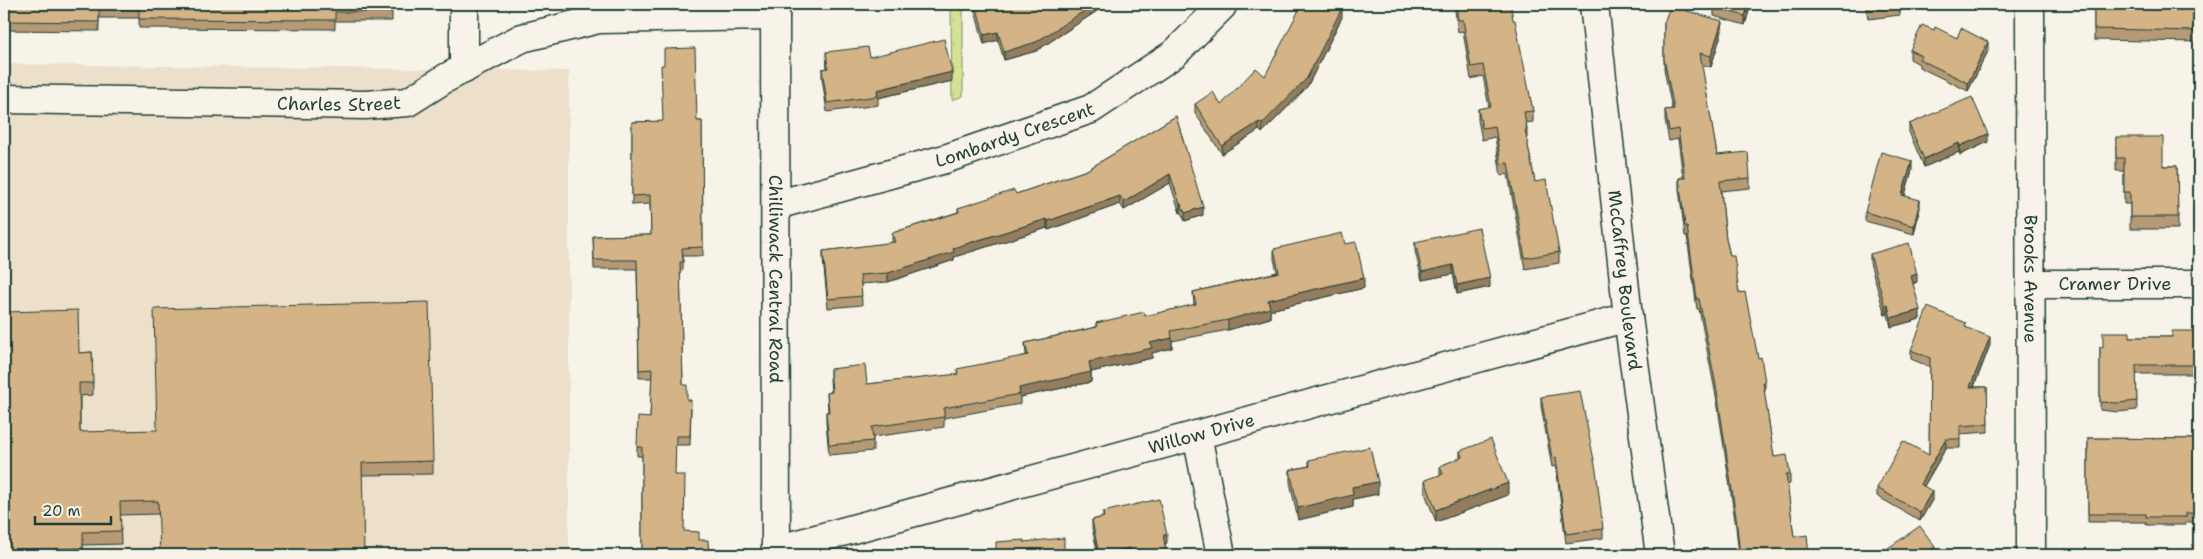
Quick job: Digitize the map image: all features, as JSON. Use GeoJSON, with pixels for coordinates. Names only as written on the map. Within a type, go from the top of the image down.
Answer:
{"type":"FeatureCollection","features":[{"type":"Feature","properties":{"kind":"street"},"geometry":{"type":"LineString","coordinates":[[464,4],[464,69]]}},
{"type":"Feature","properties":{"kind":"street","name":"McCaffrey Boulevard"},"geometry":{"type":"LineString","coordinates":[[1594,4],[1628,318],[1660,555]]}},
{"type":"Feature","properties":{"kind":"street","name":"Brooks Avenue"},"geometry":{"type":"LineString","coordinates":[[2030,4],[2031,555]]}},
{"type":"Feature","properties":{"kind":"street","name":"Lombardy Crescent"},"geometry":{"type":"LineString","coordinates":[[776,205],[945,159],[1091,109],[1174,54],[1222,6]]}},
{"type":"Feature","properties":{"kind":"street","name":"Charles Street"},"geometry":{"type":"LineString","coordinates":[[4,99],[365,105],[408,102],[522,38],[599,19],[775,10]]}},
{"type":"Feature","properties":{"kind":"street","name":"Chilliwack Central Road"},"geometry":{"type":"LineString","coordinates":[[775,10],[776,552]]}},
{"type":"Feature","properties":{"kind":"street","name":"Cramer Drive"},"geometry":{"type":"LineString","coordinates":[[2031,284],[2199,284]]}},
{"type":"Feature","properties":{"kind":"street","name":"Willow Drive"},"geometry":{"type":"LineString","coordinates":[[776,552],[1628,318]]}},
{"type":"Feature","properties":{"kind":"street"},"geometry":{"type":"LineString","coordinates":[[1197,435],[1221,555]]}},
{"type":"Feature","properties":{"kind":"shaded area"},"geometry":{"type":"Polygon","coordinates":[[[4,64],[569,71],[569,555],[4,555],[4,64]]]}},
{"type":"Feature","properties":{"kind":"green space"},"geometry":{"type":"Polygon","coordinates":[[[951,4],[963,4],[963,96],[952,100],[951,4]]]}},
{"type":"Feature","properties":{"kind":"building"},"geometry":{"type":"Polygon","coordinates":[[[4,4],[392,4],[392,12],[335,12],[335,20],[139,19],[139,9],[99,9],[99,22],[4,21],[4,4]]]}},
{"type":"Feature","properties":{"kind":"building"},"geometry":{"type":"Polygon","coordinates":[[[976,4],[1095,4],[1036,42],[1004,52],[998,32],[984,35],[976,4]]]}},
{"type":"Feature","properties":{"kind":"building"},"geometry":{"type":"Polygon","coordinates":[[[1302,4],[1333,4],[1342,8],[1307,78],[1262,124],[1259,122],[1222,146],[1195,104],[1213,92],[1221,105],[1256,68],[1265,76],[1302,4]]]}},
{"type":"Feature","properties":{"kind":"building"},"geometry":{"type":"Polygon","coordinates":[[[1456,4],[1509,4],[1509,7],[1511,6],[1533,111],[1524,112],[1527,130],[1525,130],[1535,182],[1546,180],[1559,252],[1525,258],[1508,163],[1501,164],[1495,126],[1482,128],[1478,109],[1491,106],[1483,65],[1471,67],[1463,20],[1458,20],[1456,4]]]}},
{"type":"Feature","properties":{"kind":"building"},"geometry":{"type":"Polygon","coordinates":[[[1715,4],[1749,4],[1745,16],[1714,7],[1715,4]]]}},
{"type":"Feature","properties":{"kind":"building"},"geometry":{"type":"Polygon","coordinates":[[[1867,4],[1900,4],[1900,6],[1868,10],[1867,4]]]}},
{"type":"Feature","properties":{"kind":"building"},"geometry":{"type":"Polygon","coordinates":[[[2094,4],[2199,4],[2199,31],[2094,29],[2094,4]]]}},
{"type":"Feature","properties":{"kind":"building"},"geometry":{"type":"Polygon","coordinates":[[[1670,6],[1722,21],[1711,56],[1700,53],[1717,155],[1748,152],[1750,178],[1720,181],[1726,239],[1730,256],[1734,256],[1739,293],[1745,292],[1758,358],[1761,357],[1774,457],[1787,455],[1790,474],[1786,474],[1794,537],[1807,535],[1809,555],[1740,555],[1717,391],[1699,299],[1697,299],[1687,226],[1685,226],[1679,178],[1685,178],[1678,129],[1669,131],[1665,110],[1674,109],[1664,59],[1664,23],[1670,6]]]}},
{"type":"Feature","properties":{"kind":"building"},"geometry":{"type":"Polygon","coordinates":[[[1922,25],[1934,30],[1935,27],[1957,38],[1961,28],[1988,42],[1968,83],[1919,59],[1921,56],[1910,50],[1922,25]]]}},
{"type":"Feature","properties":{"kind":"building"},"geometry":{"type":"Polygon","coordinates":[[[944,39],[952,72],[877,90],[878,96],[827,103],[822,69],[828,68],[826,52],[868,47],[870,57],[944,39]]]}},
{"type":"Feature","properties":{"kind":"building"},"geometry":{"type":"Polygon","coordinates":[[[695,48],[697,121],[702,121],[703,247],[682,248],[683,262],[680,262],[683,385],[687,385],[687,400],[691,400],[690,436],[676,436],[675,475],[685,475],[684,531],[699,532],[699,540],[708,540],[709,555],[642,555],[642,447],[637,447],[638,417],[650,418],[652,369],[639,370],[637,260],[594,260],[593,236],[651,235],[650,195],[632,196],[632,122],[663,121],[661,65],[664,65],[664,49],[695,48]]]}},
{"type":"Feature","properties":{"kind":"building"},"geometry":{"type":"Polygon","coordinates":[[[1972,97],[1988,134],[1960,146],[1959,143],[1924,159],[1909,124],[1972,97]]]}},
{"type":"Feature","properties":{"kind":"building"},"geometry":{"type":"Polygon","coordinates":[[[1176,116],[1203,207],[1185,213],[1170,174],[1124,202],[1120,196],[1048,221],[1047,219],[953,248],[954,252],[888,273],[860,275],[862,296],[828,299],[823,251],[895,242],[892,233],[959,212],[958,208],[1014,190],[1016,194],[1087,170],[1176,116]]]}},
{"type":"Feature","properties":{"kind":"building"},"geometry":{"type":"Polygon","coordinates":[[[2116,137],[2163,137],[2163,166],[2177,166],[2178,217],[2130,217],[2130,192],[2124,192],[2124,158],[2116,158],[2116,137]]]}},
{"type":"Feature","properties":{"kind":"building"},"geometry":{"type":"Polygon","coordinates":[[[1881,152],[1912,161],[1902,195],[1920,200],[1914,226],[1865,212],[1881,152]]]}},
{"type":"Feature","properties":{"kind":"building"},"geometry":{"type":"Polygon","coordinates":[[[1479,228],[1490,278],[1457,285],[1453,265],[1422,272],[1415,242],[1479,228]]]}},
{"type":"Feature","properties":{"kind":"building"},"geometry":{"type":"Polygon","coordinates":[[[1342,233],[1345,244],[1356,242],[1364,278],[1268,300],[1270,308],[1228,320],[1171,331],[1172,338],[1150,343],[1152,348],[1089,362],[1091,372],[1019,388],[1020,394],[944,408],[944,417],[872,427],[873,441],[829,445],[826,412],[829,412],[827,393],[832,392],[830,369],[865,365],[867,384],[958,374],[957,369],[1028,355],[1025,343],[1097,327],[1096,323],[1144,312],[1145,316],[1196,304],[1193,292],[1279,272],[1274,249],[1342,233]]]}},
{"type":"Feature","properties":{"kind":"building"},"geometry":{"type":"Polygon","coordinates":[[[1909,243],[1917,274],[1911,276],[1920,310],[1891,318],[1888,305],[1885,306],[1870,254],[1909,243]]]}},
{"type":"Feature","properties":{"kind":"building"},"geometry":{"type":"Polygon","coordinates":[[[429,302],[433,461],[362,463],[364,555],[160,555],[158,501],[120,502],[121,531],[83,532],[83,548],[4,550],[4,312],[78,310],[79,353],[92,352],[93,383],[79,383],[80,432],[157,430],[154,309],[429,302]]]}},
{"type":"Feature","properties":{"kind":"building"},"geometry":{"type":"Polygon","coordinates":[[[1928,307],[1966,323],[1965,327],[1990,337],[1970,387],[1987,387],[1988,424],[1960,426],[1960,439],[1946,439],[1920,484],[1932,491],[1920,512],[1877,488],[1903,441],[1929,455],[1930,358],[1911,350],[1928,307]]]}},
{"type":"Feature","properties":{"kind":"building"},"geometry":{"type":"Polygon","coordinates":[[[2172,331],[2199,331],[2199,365],[2136,365],[2137,401],[2100,402],[2100,347],[2103,347],[2103,332],[2130,332],[2130,337],[2172,337],[2172,331]]]}},
{"type":"Feature","properties":{"kind":"building"},"geometry":{"type":"Polygon","coordinates":[[[1580,391],[1596,470],[1603,529],[1566,534],[1556,457],[1552,458],[1541,397],[1580,391]]]}},
{"type":"Feature","properties":{"kind":"building"},"geometry":{"type":"Polygon","coordinates":[[[2088,438],[2199,439],[2199,513],[2186,513],[2186,517],[2146,517],[2146,514],[2088,514],[2088,438]]]}},
{"type":"Feature","properties":{"kind":"building"},"geometry":{"type":"Polygon","coordinates":[[[1491,439],[1508,483],[1436,510],[1425,480],[1443,474],[1440,466],[1462,457],[1460,451],[1491,439]]]}},
{"type":"Feature","properties":{"kind":"building"},"geometry":{"type":"Polygon","coordinates":[[[1370,447],[1378,482],[1352,487],[1353,495],[1298,508],[1290,470],[1310,466],[1309,460],[1370,447]]]}},
{"type":"Feature","properties":{"kind":"building"},"geometry":{"type":"Polygon","coordinates":[[[1159,499],[1167,535],[1163,535],[1167,555],[1132,555],[1130,548],[1099,555],[1092,520],[1104,517],[1103,512],[1159,499]]]}},
{"type":"Feature","properties":{"kind":"building"},"geometry":{"type":"Polygon","coordinates":[[[1920,526],[1935,547],[1924,555],[1878,555],[1920,526]]]}},
{"type":"Feature","properties":{"kind":"building"},"geometry":{"type":"Polygon","coordinates":[[[1064,538],[1064,555],[957,555],[996,553],[996,542],[1024,540],[1024,542],[1064,538]]]}},
{"type":"Feature","properties":{"kind":"building"},"geometry":{"type":"Polygon","coordinates":[[[1299,548],[1336,548],[1337,555],[1300,555],[1299,548]]]}}]}
